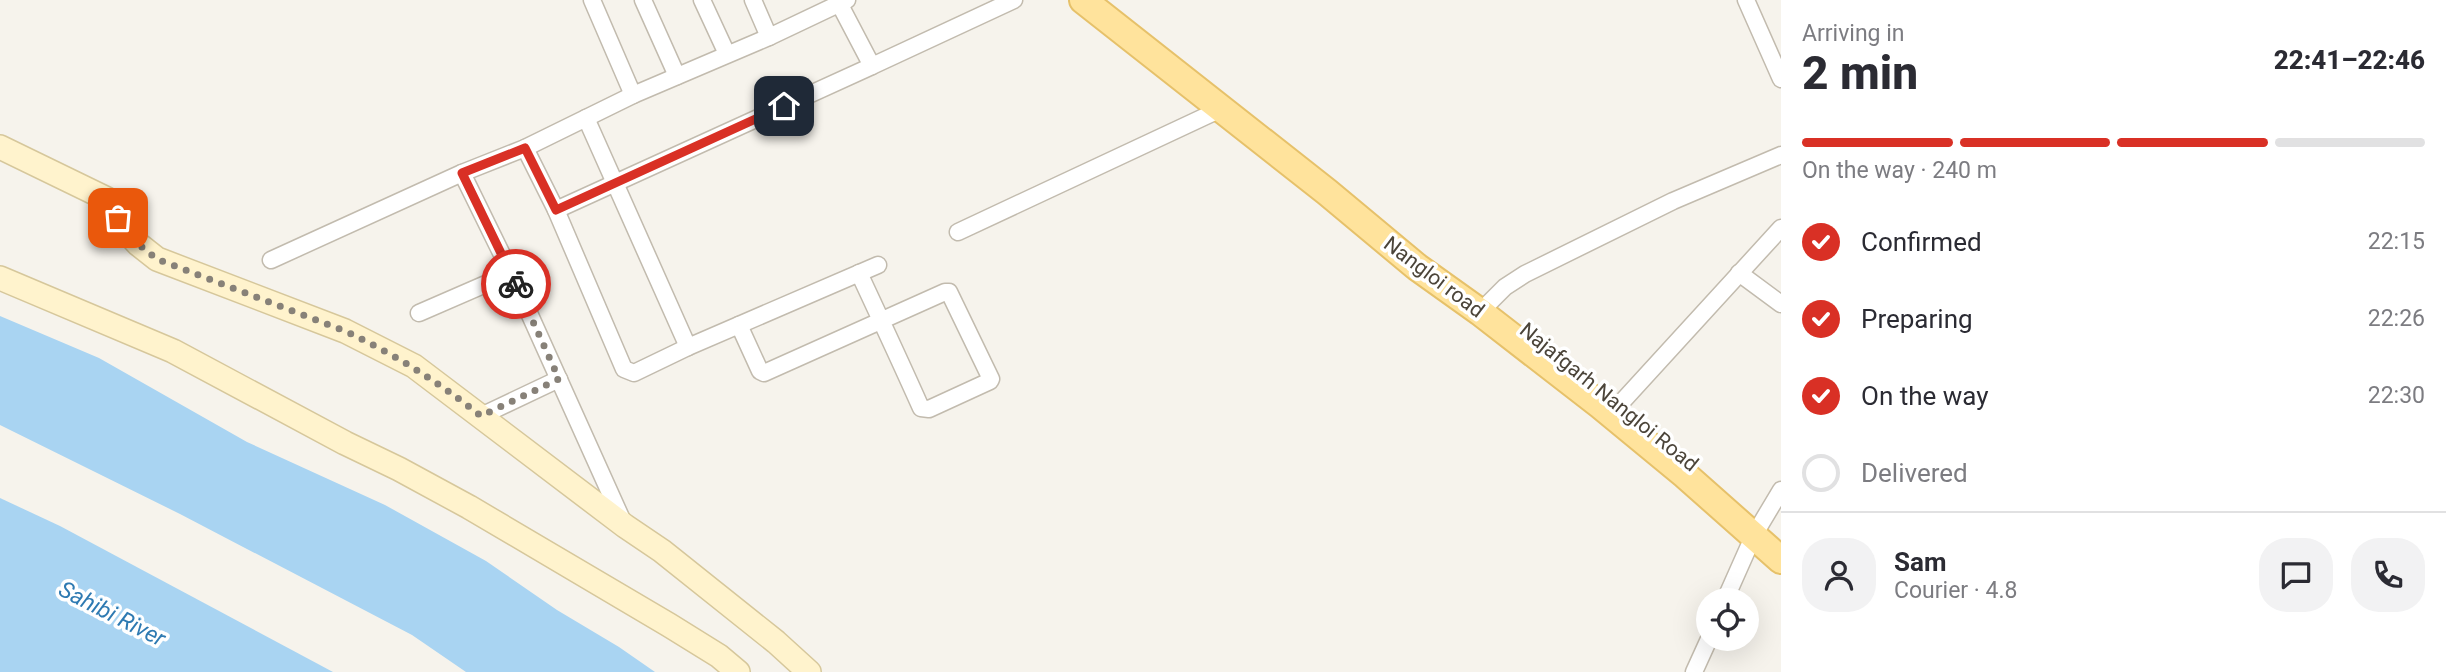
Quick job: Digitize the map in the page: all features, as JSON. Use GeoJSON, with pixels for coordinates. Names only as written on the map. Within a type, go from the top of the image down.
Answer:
{"type":"FeatureCollection","features":[{"type":"Feature","properties":{"kind":"main road","name":"Nangloi road"},"geometry":{"type":"LineString","coordinates":[[1093,1],[1417,267],[1485,307],[1685,475],[1757,528],[1781,560]]}},
{"type":"Feature","properties":{"kind":"main road","name":"Najafgarh Nangloi Road"},"geometry":{"type":"LineString","coordinates":[[1093,1],[1485,307],[1620,404],[1757,528],[1781,538]]}},
{"type":"Feature","properties":{"kind":"street"},"geometry":{"type":"LineString","coordinates":[[592,0],[634,95]]}},
{"type":"Feature","properties":{"kind":"street"},"geometry":{"type":"LineString","coordinates":[[643,0],[677,76]]}},
{"type":"Feature","properties":{"kind":"street"},"geometry":{"type":"LineString","coordinates":[[702,0],[727,54]]}},
{"type":"Feature","properties":{"kind":"street"},"geometry":{"type":"LineString","coordinates":[[752,0],[769,37]]}},
{"type":"Feature","properties":{"kind":"street"},"geometry":{"type":"LineString","coordinates":[[556,210],[1014,0]]}},
{"type":"Feature","properties":{"kind":"street"},"geometry":{"type":"LineString","coordinates":[[1751,1],[1781,79]]}},
{"type":"Feature","properties":{"kind":"street"},"geometry":{"type":"LineString","coordinates":[[271,260],[462,173],[525,148],[634,95],[769,37],[814,7],[843,2],[872,66]]}},
{"type":"Feature","properties":{"kind":"street"},"geometry":{"type":"LineString","coordinates":[[958,232],[1221,108]]}},
{"type":"Feature","properties":{"kind":"street"},"geometry":{"type":"LineString","coordinates":[[586,118],[688,346]]}},
{"type":"Feature","properties":{"kind":"street"},"geometry":{"type":"LineString","coordinates":[[0,147],[107,199],[127,232],[157,259],[345,331],[414,366],[662,551],[776,642],[809,672]]}},
{"type":"Feature","properties":{"kind":"street"},"geometry":{"type":"LineString","coordinates":[[525,148],[556,210],[624,369],[634,373],[688,346],[878,265]]}},
{"type":"Feature","properties":{"kind":"street"},"geometry":{"type":"LineString","coordinates":[[1485,307],[1505,287],[1543,265],[1673,201],[1781,155]]}},
{"type":"Feature","properties":{"kind":"street"},"geometry":{"type":"LineString","coordinates":[[462,173],[625,526]]}},
{"type":"Feature","properties":{"kind":"street"},"geometry":{"type":"LineString","coordinates":[[1620,404],[1781,228]]}},
{"type":"Feature","properties":{"kind":"street"},"geometry":{"type":"LineString","coordinates":[[419,313],[510,273]]}},
{"type":"Feature","properties":{"kind":"street"},"geometry":{"type":"LineString","coordinates":[[738,325],[760,371],[764,373],[882,322],[949,292],[991,379],[925,410],[922,408],[882,322],[859,273]]}},
{"type":"Feature","properties":{"kind":"street"},"geometry":{"type":"LineString","coordinates":[[1739,273],[1781,304]]}},
{"type":"Feature","properties":{"kind":"street"},"geometry":{"type":"LineString","coordinates":[[0,278],[173,351],[399,469],[469,507],[669,625],[719,656],[738,672]]}},
{"type":"Feature","properties":{"kind":"street"},"geometry":{"type":"LineString","coordinates":[[481,416],[559,379]]}},
{"type":"Feature","properties":{"kind":"street"},"geometry":{"type":"LineString","coordinates":[[1730,588],[1757,528],[1781,490]]}},
{"type":"Feature","properties":{"kind":"street"},"geometry":{"type":"LineString","coordinates":[[1694,672],[1704,651]]}},
{"type":"Feature","properties":{"kind":"water"},"geometry":{"type":"Polygon","coordinates":[[[0,316],[99,358],[247,442],[385,505],[486,561],[655,672],[466,672],[412,635],[180,514],[0,425],[0,316]]]}},
{"type":"Feature","properties":{"kind":"water","name":"Sahibi River"},"geometry":{"type":"Polygon","coordinates":[[[0,498],[60,526],[333,672],[0,672],[0,498]]]}},
{"type":"Feature","properties":{"kind":"way so far"},"geometry":{"type":"LineString","coordinates":[[118,218],[138,244],[157,259],[345,331],[390,352],[414,366],[481,416],[559,379],[516,284]]}},
{"type":"Feature","properties":{"kind":"route"},"geometry":{"type":"LineString","coordinates":[[516,284],[462,173],[525,148],[556,210],[784,106]]}}]}
